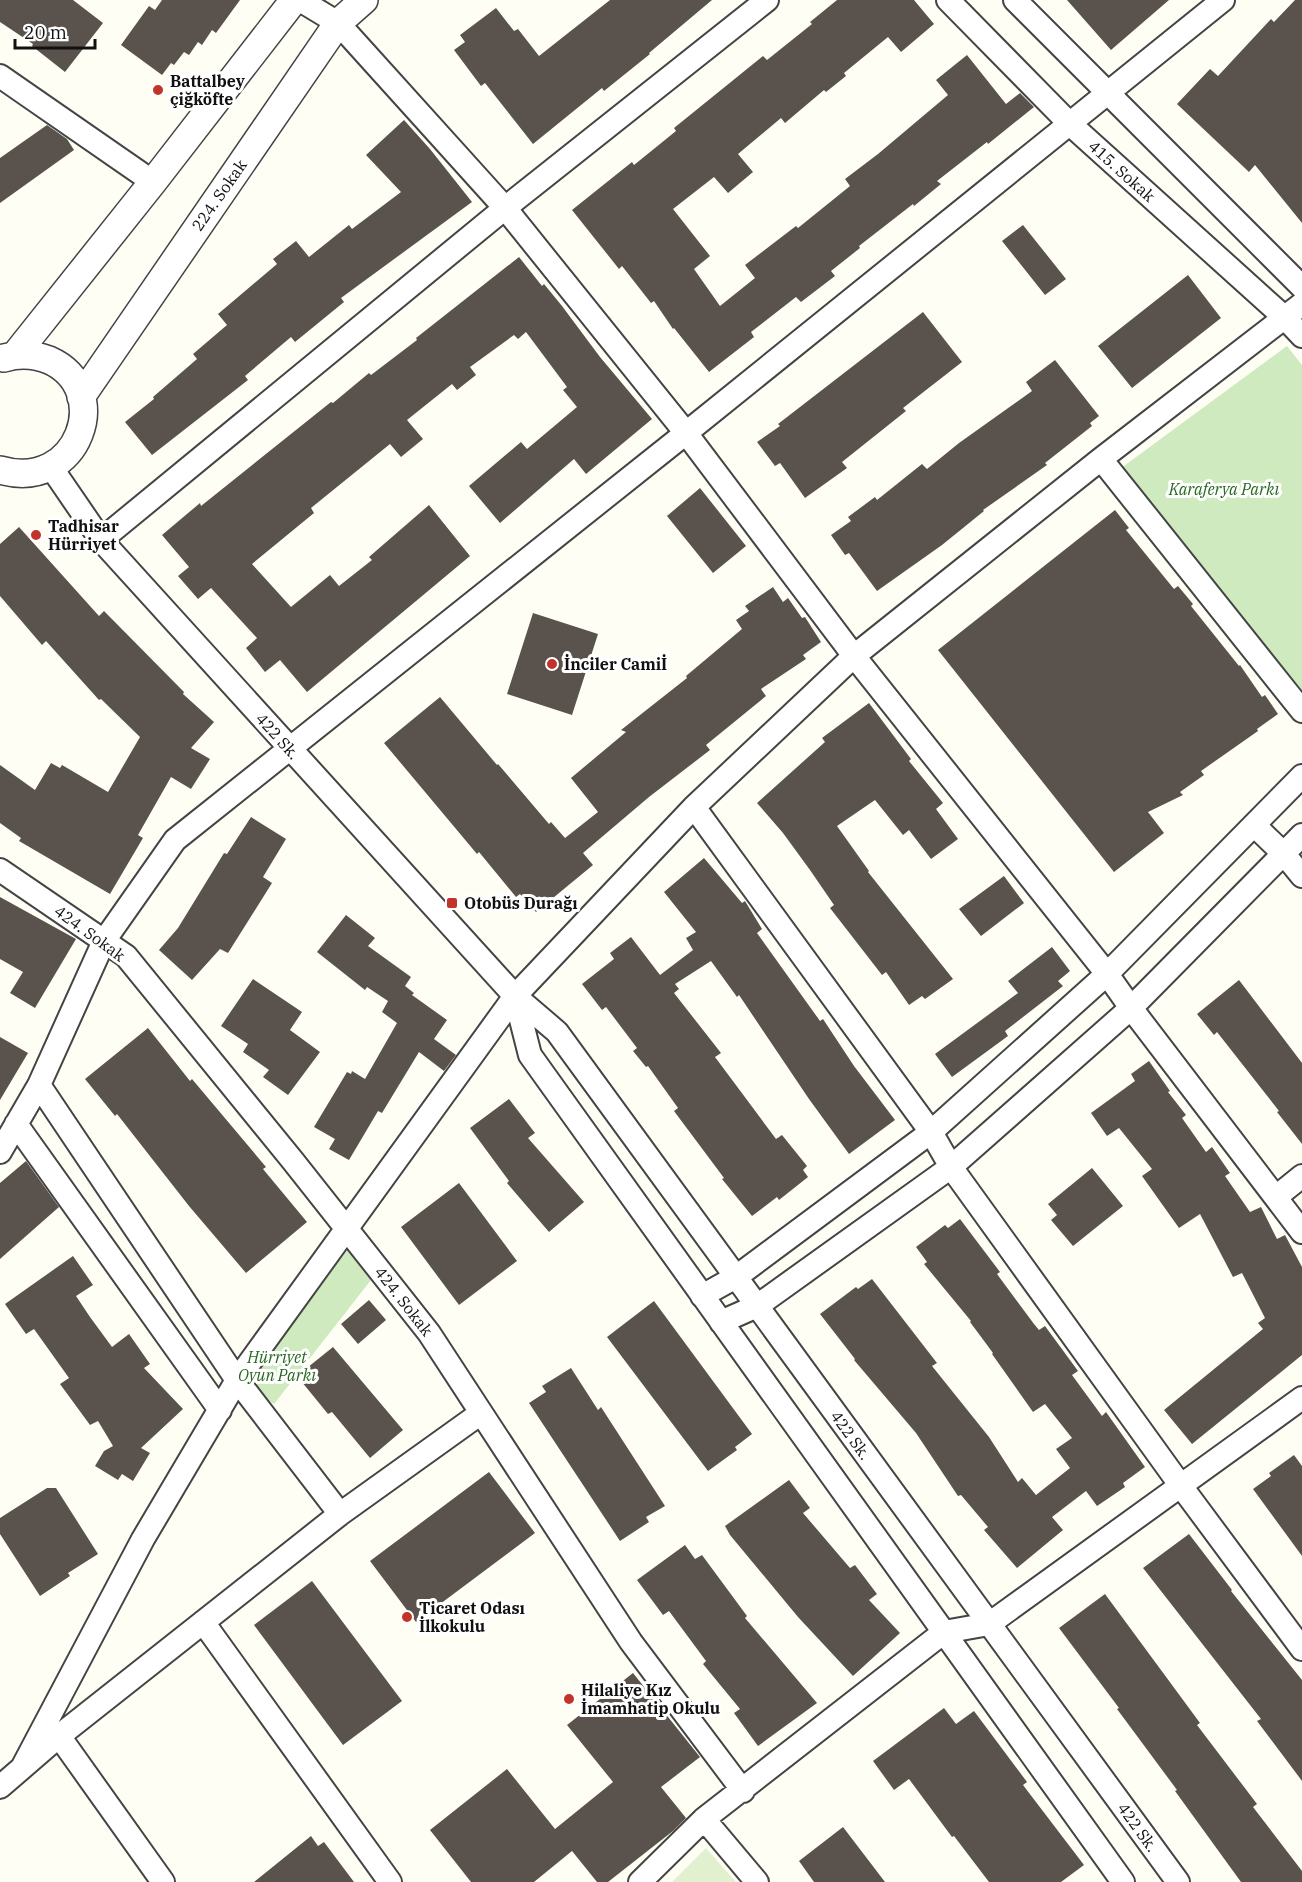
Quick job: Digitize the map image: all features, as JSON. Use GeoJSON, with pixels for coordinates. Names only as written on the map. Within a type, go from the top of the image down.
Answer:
{"type":"FeatureCollection","features":[{"type":"Feature","properties":{"kind":"street"},"geometry":{"type":"LineString","coordinates":[[8,356],[153,182],[294,0]]}},
{"type":"Feature","properties":{"kind":"street"},"geometry":{"type":"LineString","coordinates":[[300,0],[338,23],[505,208],[686,433],[854,656],[1107,974],[1302,1232]]}},
{"type":"Feature","properties":{"kind":"street","name":"224. Sokak"},"geometry":{"type":"LineString","coordinates":[[81,397],[338,23],[364,0]]}},
{"type":"Feature","properties":{"kind":"street"},"geometry":{"type":"LineString","coordinates":[[100,540],[505,208],[767,0]]}},
{"type":"Feature","properties":{"kind":"street","name":"415. Sokak"},"geometry":{"type":"LineString","coordinates":[[948,0],[1070,124],[1293,311],[1302,336]]}},
{"type":"Feature","properties":{"kind":"street"},"geometry":{"type":"LineString","coordinates":[[1015,0],[1302,288]]}},
{"type":"Feature","properties":{"kind":"street"},"geometry":{"type":"LineString","coordinates":[[0,1152],[39,1085],[104,941],[175,840],[686,433],[1223,0]]}},
{"type":"Feature","properties":{"kind":"street"},"geometry":{"type":"LineString","coordinates":[[0,76],[153,182]]}},
{"type":"Feature","properties":{"kind":"street"},"geometry":{"type":"LineString","coordinates":[[22,1768],[143,1539],[237,1380],[515,996],[694,807],[854,656],[1101,459],[1293,311]]}},
{"type":"Feature","properties":{"kind":"street"},"geometry":{"type":"LineString","coordinates":[[0,470],[15,474],[34,473],[51,467],[67,456],[78,438],[83,417],[81,397],[72,378],[56,364],[37,355],[8,356]]}},
{"type":"Feature","properties":{"kind":"street"},"geometry":{"type":"LineString","coordinates":[[1101,459],[1302,711]]}},
{"type":"Feature","properties":{"kind":"street","name":"422 Sk."},"geometry":{"type":"LineString","coordinates":[[51,467],[100,540],[515,996],[557,1032],[1178,1882]]}},
{"type":"Feature","properties":{"kind":"street"},"geometry":{"type":"LineString","coordinates":[[702,1296],[736,1277],[932,1132],[1107,974],[1302,776]]}},
{"type":"Feature","properties":{"kind":"street"},"geometry":{"type":"LineString","coordinates":[[694,807],[932,1132],[951,1167],[1181,1486],[1302,1649]]}},
{"type":"Feature","properties":{"kind":"street"},"geometry":{"type":"LineString","coordinates":[[1254,825],[1284,854],[1302,876]]}},
{"type":"Feature","properties":{"kind":"street"},"geometry":{"type":"LineString","coordinates":[[722,1322],[757,1306],[951,1167],[1131,1008],[1302,835]]}},
{"type":"Feature","properties":{"kind":"street","name":"424. Sokak"},"geometry":{"type":"LineString","coordinates":[[0,870],[126,956],[346,1228],[429,1333],[631,1642],[743,1791]]}},
{"type":"Feature","properties":{"kind":"street","name":"422 Sk."},"geometry":{"type":"LineString","coordinates":[[515,996],[530,1055],[1123,1882]]}},
{"type":"Feature","properties":{"kind":"street"},"geometry":{"type":"LineString","coordinates":[[39,1085],[237,1380],[340,1514]]}},
{"type":"Feature","properties":{"kind":"street"},"geometry":{"type":"LineString","coordinates":[[16,1124],[219,1410]]}},
{"type":"Feature","properties":{"kind":"street"},"geometry":{"type":"LineString","coordinates":[[1276,1197],[1302,1176]]}},
{"type":"Feature","properties":{"kind":"street"},"geometry":{"type":"LineString","coordinates":[[640,1882],[704,1819],[743,1791],[944,1632],[989,1624],[1302,1398]]}},
{"type":"Feature","properties":{"kind":"street"},"geometry":{"type":"LineString","coordinates":[[0,1787],[59,1736],[340,1514],[481,1413]]}},
{"type":"Feature","properties":{"kind":"street"},"geometry":{"type":"LineString","coordinates":[[203,1622],[390,1882]]}},
{"type":"Feature","properties":{"kind":"street"},"geometry":{"type":"LineString","coordinates":[[59,1736],[162,1882]]}},
{"type":"Feature","properties":{"kind":"street"},"geometry":{"type":"LineString","coordinates":[[704,1819],[757,1882]]}},
{"type":"Feature","properties":{"kind":"green space","name":"Karaferya Parkı"},"geometry":{"type":"Polygon","coordinates":[[[1287,346],[1302,365],[1302,711],[1113,474],[1287,346]]]}},
{"type":"Feature","properties":{"kind":"green space","name":"Hürriyet Oyun Parkı"},"geometry":{"type":"Polygon","coordinates":[[[349,1249],[371,1280],[274,1404],[237,1380],[349,1249]]]}},
{"type":"Feature","properties":{"kind":"green space"},"geometry":{"type":"Polygon","coordinates":[[[706,1848],[736,1882],[672,1882],[706,1848]]]}},
{"type":"Feature","properties":{"kind":"building"},"geometry":{"type":"Polygon","coordinates":[[[0,0],[73,0],[103,23],[65,72],[32,46],[33,44],[0,22],[0,0]]]}},
{"type":"Feature","properties":{"kind":"building"},"geometry":{"type":"Polygon","coordinates":[[[162,0],[240,0],[216,33],[212,30],[202,45],[198,42],[189,55],[184,52],[162,75],[121,45],[149,6],[155,10],[162,0]]]}},
{"type":"Feature","properties":{"kind":"building"},"geometry":{"type":"Polygon","coordinates":[[[610,0],[712,0],[650,54],[604,91],[602,88],[533,144],[485,83],[481,86],[454,50],[465,42],[460,35],[496,8],[514,31],[518,29],[539,56],[610,0]]]}},
{"type":"Feature","properties":{"kind":"building"},"geometry":{"type":"Polygon","coordinates":[[[837,0],[914,0],[934,24],[901,52],[888,37],[844,73],[846,76],[826,92],[824,90],[785,123],[781,118],[738,154],[753,172],[728,193],[714,177],[673,209],[710,256],[694,269],[720,306],[755,278],[745,265],[796,226],[798,228],[850,186],[845,179],[948,95],[936,80],[967,55],[1006,104],[1020,93],[1034,107],[937,181],[941,184],[914,206],[913,204],[859,246],[860,248],[831,271],[835,276],[801,302],[796,297],[751,332],[754,337],[709,372],[673,329],[654,301],[651,303],[622,266],[619,269],[572,210],[632,162],[634,165],[676,131],[674,128],[763,56],[767,60],[812,24],[810,22],[837,0]]]}},
{"type":"Feature","properties":{"kind":"building"},"geometry":{"type":"Polygon","coordinates":[[[1067,0],[1169,0],[1111,50],[1067,0]]]}},
{"type":"Feature","properties":{"kind":"building"},"geometry":{"type":"Polygon","coordinates":[[[1295,0],[1302,0],[1302,223],[1255,165],[1249,172],[1177,104],[1210,69],[1218,76],[1271,19],[1274,22],[1295,0]]]}},
{"type":"Feature","properties":{"kind":"building"},"geometry":{"type":"Polygon","coordinates":[[[404,120],[472,202],[341,298],[344,302],[295,342],[291,337],[245,376],[248,380],[152,455],[125,422],[197,359],[193,354],[227,325],[218,314],[277,264],[273,259],[296,241],[309,257],[349,225],[352,229],[401,192],[366,155],[404,120]]]}},
{"type":"Feature","properties":{"kind":"building"},"geometry":{"type":"Polygon","coordinates":[[[47,125],[67,139],[74,150],[0,203],[0,158],[47,125]]]}},
{"type":"Feature","properties":{"kind":"building"},"geometry":{"type":"Polygon","coordinates":[[[1023,225],[1066,279],[1045,295],[1002,241],[1023,225]]]}},
{"type":"Feature","properties":{"kind":"building"},"geometry":{"type":"Polygon","coordinates":[[[519,257],[542,286],[544,284],[600,357],[652,419],[586,474],[574,459],[500,523],[469,486],[521,442],[527,449],[577,407],[563,390],[567,387],[526,332],[518,339],[514,335],[470,367],[476,375],[457,390],[452,384],[407,420],[423,439],[401,457],[390,444],[311,508],[314,513],[252,564],[291,607],[330,575],[339,586],[372,560],[369,557],[429,505],[470,556],[307,692],[280,660],[265,672],[246,648],[257,638],[211,588],[198,599],[178,576],[189,567],[162,535],[331,402],[333,403],[369,373],[371,375],[417,340],[416,338],[519,257]]]}},
{"type":"Feature","properties":{"kind":"building"},"geometry":{"type":"Polygon","coordinates":[[[1188,275],[1221,318],[1132,388],[1098,346],[1188,275]]]}},
{"type":"Feature","properties":{"kind":"building"},"geometry":{"type":"Polygon","coordinates":[[[923,312],[962,362],[903,408],[906,411],[842,462],[847,468],[805,498],[780,463],[775,466],[757,442],[923,312]]]}},
{"type":"Feature","properties":{"kind":"building"},"geometry":{"type":"Polygon","coordinates":[[[1055,360],[1099,416],[1090,423],[1092,426],[1045,463],[1047,465],[983,510],[942,545],[877,591],[849,553],[845,555],[831,535],[851,521],[848,517],[875,497],[877,500],[922,464],[927,469],[1032,391],[1026,382],[1055,360]]]}},
{"type":"Feature","properties":{"kind":"building"},"geometry":{"type":"Polygon","coordinates":[[[700,488],[746,546],[713,573],[667,516],[700,488]]]}},
{"type":"Feature","properties":{"kind":"building"},"geometry":{"type":"Polygon","coordinates":[[[1115,510],[1129,528],[1126,530],[1174,589],[1178,586],[1193,604],[1191,606],[1278,714],[1201,771],[1204,775],[1180,792],[1183,795],[1148,812],[1164,833],[1114,872],[938,650],[1115,510]]]}},
{"type":"Feature","properties":{"kind":"building"},"geometry":{"type":"Polygon","coordinates":[[[19,527],[99,616],[104,611],[184,692],[183,694],[214,722],[191,748],[210,759],[191,789],[171,777],[138,835],[143,838],[110,894],[19,841],[21,838],[0,823],[0,765],[35,790],[51,763],[60,768],[62,765],[108,792],[140,737],[101,699],[99,700],[46,641],[42,645],[0,596],[0,544],[19,527]]]}},
{"type":"Feature","properties":{"kind":"building"},"geometry":{"type":"Polygon","coordinates":[[[773,587],[783,602],[788,598],[802,618],[805,617],[821,642],[803,655],[806,659],[761,689],[766,696],[706,745],[710,750],[649,797],[583,853],[593,865],[536,912],[520,894],[516,897],[479,852],[477,854],[384,743],[440,697],[549,824],[551,822],[565,838],[598,812],[571,778],[626,732],[621,730],[687,678],[686,676],[742,629],[736,620],[749,611],[745,606],[773,587]]]}},
{"type":"Feature","properties":{"kind":"building","name":"İnciler Camiİ"},"geometry":{"type":"Polygon","coordinates":[[[533,613],[598,634],[572,715],[507,694],[533,613]]]}},
{"type":"Feature","properties":{"kind":"building"},"geometry":{"type":"Polygon","coordinates":[[[869,703],[911,759],[909,761],[943,803],[936,809],[958,839],[931,859],[909,830],[903,835],[875,800],[837,826],[868,872],[953,979],[925,999],[922,996],[909,1005],[886,972],[882,975],[830,908],[834,905],[810,870],[757,803],[825,742],[822,738],[869,703]]]}},
{"type":"Feature","properties":{"kind":"building"},"geometry":{"type":"Polygon","coordinates":[[[251,817],[286,839],[263,877],[272,883],[228,953],[220,949],[192,980],[159,950],[178,928],[224,853],[227,854],[251,817]]]}},
{"type":"Feature","properties":{"kind":"building"},"geometry":{"type":"Polygon","coordinates":[[[704,858],[742,903],[745,901],[762,929],[757,933],[820,1021],[823,1019],[854,1066],[895,1120],[849,1154],[739,995],[737,997],[711,961],[675,984],[679,989],[674,993],[721,1053],[715,1057],[776,1139],[782,1135],[807,1166],[803,1170],[808,1177],[779,1200],[777,1197],[752,1216],[722,1179],[724,1178],[674,1111],[678,1108],[648,1066],[646,1067],[633,1051],[637,1048],[606,1007],[602,1010],[582,984],[614,959],[610,953],[631,937],[660,975],[693,950],[686,938],[696,932],[664,892],[704,858]]]}},
{"type":"Feature","properties":{"kind":"building"},"geometry":{"type":"Polygon","coordinates":[[[1004,876],[1024,903],[981,936],[959,909],[1004,876]]]}},
{"type":"Feature","properties":{"kind":"building"},"geometry":{"type":"Polygon","coordinates":[[[0,897],[76,939],[35,1008],[10,993],[23,972],[0,959],[0,897]]]}},
{"type":"Feature","properties":{"kind":"building"},"geometry":{"type":"Polygon","coordinates":[[[346,915],[375,938],[368,946],[411,977],[405,986],[414,993],[412,995],[447,1020],[434,1039],[456,1055],[444,1071],[419,1052],[382,1113],[378,1111],[349,1160],[329,1149],[335,1139],[314,1127],[347,1072],[351,1074],[352,1071],[365,1079],[397,1023],[382,1012],[388,1001],[367,987],[365,990],[317,952],[346,915]]]}},
{"type":"Feature","properties":{"kind":"building"},"geometry":{"type":"Polygon","coordinates":[[[1052,947],[1070,971],[1058,981],[1063,986],[1005,1031],[1008,1036],[952,1077],[935,1054],[1018,993],[1008,981],[1052,947]]]}},
{"type":"Feature","properties":{"kind":"building"},"geometry":{"type":"Polygon","coordinates":[[[253,979],[302,1012],[290,1030],[320,1052],[288,1095],[263,1077],[269,1070],[243,1052],[248,1044],[221,1026],[253,979]]]}},
{"type":"Feature","properties":{"kind":"building"},"geometry":{"type":"Polygon","coordinates":[[[1239,980],[1302,1063],[1302,1144],[1217,1032],[1214,1035],[1197,1014],[1239,980]]]}},
{"type":"Feature","properties":{"kind":"building"},"geometry":{"type":"Polygon","coordinates":[[[148,1028],[190,1081],[192,1079],[266,1167],[263,1169],[307,1222],[246,1273],[189,1206],[117,1114],[115,1116],[85,1079],[148,1028]]]}},
{"type":"Feature","properties":{"kind":"building"},"geometry":{"type":"Polygon","coordinates":[[[0,1037],[28,1053],[0,1100],[0,1037]]]}},
{"type":"Feature","properties":{"kind":"building"},"geometry":{"type":"Polygon","coordinates":[[[1149,1061],[1170,1091],[1168,1092],[1186,1115],[1182,1118],[1206,1152],[1212,1147],[1230,1173],[1225,1176],[1250,1212],[1261,1207],[1277,1239],[1285,1235],[1302,1267],[1302,1355],[1192,1444],[1164,1410],[1263,1329],[1258,1323],[1265,1318],[1242,1273],[1233,1277],[1200,1214],[1179,1228],[1142,1176],[1152,1169],[1119,1128],[1107,1136],[1091,1113],[1135,1081],[1131,1074],[1149,1061]]]}},
{"type":"Feature","properties":{"kind":"building"},"geometry":{"type":"Polygon","coordinates":[[[509,1099],[535,1133],[528,1138],[584,1202],[549,1232],[507,1183],[509,1181],[470,1128],[509,1099]]]}},
{"type":"Feature","properties":{"kind":"building"},"geometry":{"type":"Polygon","coordinates":[[[26,1161],[59,1207],[0,1259],[0,1183],[26,1161]]]}},
{"type":"Feature","properties":{"kind":"building"},"geometry":{"type":"Polygon","coordinates":[[[1092,1168],[1123,1206],[1073,1246],[1051,1220],[1057,1215],[1048,1204],[1092,1168]]]}},
{"type":"Feature","properties":{"kind":"building"},"geometry":{"type":"Polygon","coordinates":[[[459,1183],[517,1261],[459,1305],[401,1227],[459,1183]]]}},
{"type":"Feature","properties":{"kind":"building"},"geometry":{"type":"Polygon","coordinates":[[[960,1219],[1000,1272],[997,1274],[1034,1324],[1039,1330],[1045,1326],[1078,1371],[1072,1375],[1102,1416],[1106,1412],[1145,1467],[1123,1483],[1125,1487],[1097,1506],[1086,1491],[1052,1517],[1063,1530],[1017,1568],[984,1530],[988,1527],[961,1495],[958,1496],[916,1433],[854,1360],[820,1314],[856,1287],[858,1289],[872,1279],[937,1363],[932,1366],[989,1437],[1018,1482],[1022,1478],[1036,1495],[1070,1468],[1056,1449],[1072,1438],[1045,1404],[1033,1412],[971,1321],[924,1264],[927,1262],[916,1247],[945,1225],[948,1228],[960,1219]]]}},
{"type":"Feature","properties":{"kind":"building"},"geometry":{"type":"Polygon","coordinates":[[[73,1256],[93,1285],[76,1296],[90,1317],[112,1347],[129,1334],[150,1364],[144,1368],[183,1409],[141,1448],[150,1453],[133,1481],[122,1474],[118,1480],[95,1466],[104,1451],[113,1446],[98,1421],[90,1425],[60,1384],[69,1378],[34,1329],[26,1334],[5,1304],[73,1256]]]}},
{"type":"Feature","properties":{"kind":"building"},"geometry":{"type":"Polygon","coordinates":[[[369,1300],[386,1320],[358,1344],[341,1324],[369,1300]]]}},
{"type":"Feature","properties":{"kind":"building"},"geometry":{"type":"Polygon","coordinates":[[[654,1301],[752,1434],[735,1447],[737,1450],[708,1471],[607,1337],[654,1301]]]}},
{"type":"Feature","properties":{"kind":"building"},"geometry":{"type":"Polygon","coordinates":[[[333,1347],[403,1430],[370,1458],[332,1412],[328,1414],[297,1376],[333,1347]]]}},
{"type":"Feature","properties":{"kind":"building"},"geometry":{"type":"Polygon","coordinates":[[[571,1368],[598,1410],[601,1407],[665,1506],[646,1517],[649,1522],[620,1541],[529,1403],[546,1392],[542,1386],[571,1368]]]}},
{"type":"Feature","properties":{"kind":"building"},"geometry":{"type":"Polygon","coordinates":[[[1294,1455],[1302,1466],[1302,1556],[1253,1489],[1271,1476],[1269,1473],[1294,1455]]]}},
{"type":"Feature","properties":{"kind":"building"},"geometry":{"type":"Polygon","coordinates":[[[489,1472],[535,1533],[416,1622],[370,1561],[489,1472]]]}},
{"type":"Feature","properties":{"kind":"building"},"geometry":{"type":"Polygon","coordinates":[[[789,1480],[810,1508],[803,1513],[850,1568],[855,1565],[877,1594],[869,1600],[900,1633],[853,1676],[798,1617],[725,1526],[789,1480]]]}},
{"type":"Feature","properties":{"kind":"building"},"geometry":{"type":"Polygon","coordinates":[[[47,1488],[56,1488],[98,1554],[68,1573],[70,1576],[40,1596],[0,1534],[0,1518],[47,1488]]]}},
{"type":"Feature","properties":{"kind":"building"},"geometry":{"type":"Polygon","coordinates":[[[1189,1534],[1302,1680],[1302,1781],[1257,1721],[1261,1719],[1143,1568],[1189,1534]]]}},
{"type":"Feature","properties":{"kind":"building"},"geometry":{"type":"Polygon","coordinates":[[[685,1545],[695,1559],[702,1555],[747,1616],[745,1618],[817,1703],[758,1746],[734,1713],[740,1709],[703,1664],[706,1661],[669,1611],[663,1615],[637,1580],[685,1545]]]}},
{"type":"Feature","properties":{"kind":"building"},"geometry":{"type":"Polygon","coordinates":[[[312,1581],[402,1701],[343,1745],[254,1625],[312,1581]]]}},
{"type":"Feature","properties":{"kind":"building"},"geometry":{"type":"Polygon","coordinates":[[[1105,1594],[1200,1723],[1197,1725],[1257,1804],[1253,1807],[1302,1871],[1302,1882],[1241,1882],[1117,1709],[1119,1708],[1059,1628],[1105,1594]]]}},
{"type":"Feature","properties":{"kind":"building"},"geometry":{"type":"Polygon","coordinates":[[[633,1673],[700,1757],[661,1787],[686,1818],[673,1831],[608,1882],[597,1882],[572,1851],[534,1882],[471,1882],[430,1830],[507,1769],[555,1829],[613,1782],[567,1725],[633,1673]]]}},
{"type":"Feature","properties":{"kind":"building"},"geometry":{"type":"Polygon","coordinates":[[[944,1708],[956,1724],[974,1711],[1027,1782],[1023,1785],[1084,1865],[1061,1882],[989,1882],[909,1779],[894,1790],[873,1761],[944,1708]]]}},
{"type":"Feature","properties":{"kind":"building"},"geometry":{"type":"Polygon","coordinates":[[[843,1827],[885,1882],[814,1882],[799,1861],[843,1827]]]}},
{"type":"Feature","properties":{"kind":"building"},"geometry":{"type":"Polygon","coordinates":[[[311,1836],[318,1846],[324,1842],[354,1882],[254,1882],[311,1836]]]}},
{"type":"Feature","properties":{"kind":"place","name":"Battalbey çiğköfte"},"geometry":{"type":"Point","coordinates":[158,90]}},
{"type":"Feature","properties":{"kind":"place","name":"Tadhisar Hürriyet"},"geometry":{"type":"Point","coordinates":[36,535]}},
{"type":"Feature","properties":{"kind":"place","name":"İnciler Camiİ"},"geometry":{"type":"Point","coordinates":[552,664]}},
{"type":"Feature","properties":{"kind":"place","name":"Otobüs Durağı"},"geometry":{"type":"Point","coordinates":[452,903]}},
{"type":"Feature","properties":{"kind":"place","name":"Ticaret Odası İlkokulu"},"geometry":{"type":"Point","coordinates":[407,1617]}},
{"type":"Feature","properties":{"kind":"place","name":"Hilaliye Kız İmamhatip Okulu"},"geometry":{"type":"Point","coordinates":[569,1699]}}]}
